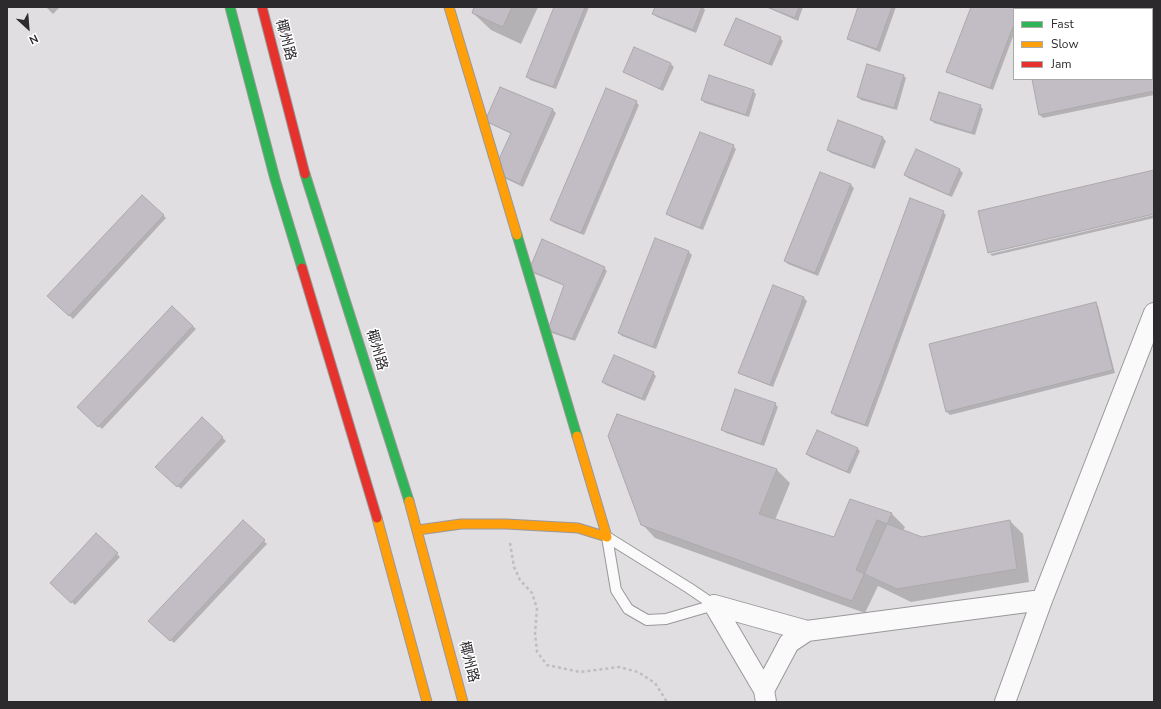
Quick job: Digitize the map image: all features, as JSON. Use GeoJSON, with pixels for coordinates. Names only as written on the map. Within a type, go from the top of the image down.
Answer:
{"type":"FeatureCollection","features":[{"type":"Feature","properties":{"kind":"main road"},"geometry":{"type":"LineString","coordinates":[[230,7],[275,179],[384,540],[427,702]]}},
{"type":"Feature","properties":{"kind":"main road","name":"椰州路"},"geometry":{"type":"LineString","coordinates":[[262,7],[303,168],[418,530],[463,702]]}},
{"type":"Feature","properties":{"kind":"main road"},"geometry":{"type":"LineString","coordinates":[[449,7],[607,537]]}},
{"type":"Feature","properties":{"kind":"main road"},"geometry":{"type":"LineString","coordinates":[[418,530],[461,524],[506,524],[578,528],[607,537]]}},
{"type":"Feature","properties":{"kind":"street"},"geometry":{"type":"LineString","coordinates":[[1005,702],[1042,600],[1154,313]]}},
{"type":"Feature","properties":{"kind":"street"},"geometry":{"type":"LineString","coordinates":[[714,605],[807,631],[1042,600]]}},
{"type":"Feature","properties":{"kind":"street"},"geometry":{"type":"LineString","coordinates":[[714,605],[765,696]]}},
{"type":"Feature","properties":{"kind":"street"},"geometry":{"type":"LineString","coordinates":[[765,696],[789,644],[807,631]]}},
{"type":"Feature","properties":{"kind":"lane"},"geometry":{"type":"LineString","coordinates":[[607,537],[714,605]]}},
{"type":"Feature","properties":{"kind":"lane"},"geometry":{"type":"LineString","coordinates":[[607,537],[616,590],[628,609],[647,620],[666,619],[714,605]]}},
{"type":"Feature","properties":{"kind":"path"},"geometry":{"type":"LineString","coordinates":[[506,524],[514,568],[520,580],[532,593],[538,608],[535,633],[537,652],[547,665],[580,672],[619,668],[638,672],[655,683],[667,702]]}},
{"type":"Feature","properties":{"kind":"building"},"geometry":{"type":"Polygon","coordinates":[[[474,7],[512,7],[503,27],[472,13],[474,7]]]}},
{"type":"Feature","properties":{"kind":"building"},"geometry":{"type":"Polygon","coordinates":[[[554,7],[585,7],[553,87],[526,77],[554,7]]]}},
{"type":"Feature","properties":{"kind":"building"},"geometry":{"type":"Polygon","coordinates":[[[655,7],[702,7],[693,30],[652,14],[655,7]]]}},
{"type":"Feature","properties":{"kind":"building"},"geometry":{"type":"Polygon","coordinates":[[[767,7],[799,7],[795,18],[767,7]]]}},
{"type":"Feature","properties":{"kind":"building"},"geometry":{"type":"Polygon","coordinates":[[[858,7],[892,7],[877,49],[847,39],[858,7]]]}},
{"type":"Feature","properties":{"kind":"building"},"geometry":{"type":"Polygon","coordinates":[[[971,7],[1020,7],[1013,8],[1013,27],[990,88],[946,72],[971,7]]]}},
{"type":"Feature","properties":{"kind":"building"},"geometry":{"type":"Polygon","coordinates":[[[736,18],[781,37],[769,64],[724,45],[736,18]]]}},
{"type":"Feature","properties":{"kind":"building"},"geometry":{"type":"Polygon","coordinates":[[[1154,43],[1154,91],[1039,115],[1032,80],[1153,80],[1154,43]]]}},
{"type":"Feature","properties":{"kind":"building"},"geometry":{"type":"Polygon","coordinates":[[[634,47],[671,63],[660,89],[623,72],[634,47]]]}},
{"type":"Feature","properties":{"kind":"building"},"geometry":{"type":"Polygon","coordinates":[[[867,64],[904,75],[894,108],[857,97],[867,64]]]}},
{"type":"Feature","properties":{"kind":"building"},"geometry":{"type":"Polygon","coordinates":[[[709,75],[754,90],[746,115],[701,100],[709,75]]]}},
{"type":"Feature","properties":{"kind":"building"},"geometry":{"type":"Polygon","coordinates":[[[500,87],[553,109],[520,184],[493,172],[511,133],[485,121],[500,87]]]}},
{"type":"Feature","properties":{"kind":"building"},"geometry":{"type":"Polygon","coordinates":[[[606,88],[637,101],[581,233],[550,220],[606,88]]]}},
{"type":"Feature","properties":{"kind":"building"},"geometry":{"type":"Polygon","coordinates":[[[939,92],[981,105],[972,133],[930,120],[939,92]]]}},
{"type":"Feature","properties":{"kind":"building"},"geometry":{"type":"Polygon","coordinates":[[[838,120],[883,137],[872,167],[827,150],[838,120]]]}},
{"type":"Feature","properties":{"kind":"building"},"geometry":{"type":"Polygon","coordinates":[[[700,132],[734,145],[700,228],[666,214],[700,132]]]}},
{"type":"Feature","properties":{"kind":"building"},"geometry":{"type":"Polygon","coordinates":[[[916,149],[960,169],[949,195],[904,175],[916,149]]]}},
{"type":"Feature","properties":{"kind":"building"},"geometry":{"type":"Polygon","coordinates":[[[1154,170],[1154,214],[988,253],[978,211],[1154,170]]]}},
{"type":"Feature","properties":{"kind":"building"},"geometry":{"type":"Polygon","coordinates":[[[820,172],[851,184],[815,273],[784,261],[820,172]]]}},
{"type":"Feature","properties":{"kind":"building"},"geometry":{"type":"Polygon","coordinates":[[[142,195],[164,215],[69,316],[47,296],[142,195]]]}},
{"type":"Feature","properties":{"kind":"building"},"geometry":{"type":"Polygon","coordinates":[[[910,198],[944,211],[865,425],[831,413],[910,198]]]}},
{"type":"Feature","properties":{"kind":"building"},"geometry":{"type":"Polygon","coordinates":[[[655,238],[689,251],[653,347],[618,333],[655,238]]]}},
{"type":"Feature","properties":{"kind":"building"},"geometry":{"type":"Polygon","coordinates":[[[542,239],[605,267],[572,339],[548,330],[564,285],[529,270],[542,239]]]}},
{"type":"Feature","properties":{"kind":"building"},"geometry":{"type":"Polygon","coordinates":[[[773,285],[804,297],[770,385],[738,373],[773,285]]]}},
{"type":"Feature","properties":{"kind":"building"},"geometry":{"type":"Polygon","coordinates":[[[1096,302],[1113,370],[946,412],[929,344],[1096,302]]]}},
{"type":"Feature","properties":{"kind":"building"},"geometry":{"type":"Polygon","coordinates":[[[172,306],[193,326],[98,427],[77,407],[172,306]]]}},
{"type":"Feature","properties":{"kind":"building"},"geometry":{"type":"Polygon","coordinates":[[[614,355],[654,372],[642,399],[602,382],[614,355]]]}},
{"type":"Feature","properties":{"kind":"building"},"geometry":{"type":"Polygon","coordinates":[[[735,389],[776,403],[761,444],[721,430],[735,389]]]}},
{"type":"Feature","properties":{"kind":"building"},"geometry":{"type":"Polygon","coordinates":[[[617,414],[777,469],[759,514],[834,537],[850,499],[892,513],[852,601],[641,525],[608,436],[617,414]]]}},
{"type":"Feature","properties":{"kind":"building"},"geometry":{"type":"Polygon","coordinates":[[[202,417],[223,437],[177,487],[155,467],[202,417]]]}},
{"type":"Feature","properties":{"kind":"building"},"geometry":{"type":"Polygon","coordinates":[[[817,430],[858,448],[847,472],[806,454],[817,430]]]}},
{"type":"Feature","properties":{"kind":"building"},"geometry":{"type":"Polygon","coordinates":[[[243,520],[265,540],[170,641],[148,621],[243,520]]]}},
{"type":"Feature","properties":{"kind":"building"},"geometry":{"type":"Polygon","coordinates":[[[877,520],[922,537],[1010,520],[1017,569],[897,589],[856,570],[877,520]]]}},
{"type":"Feature","properties":{"kind":"building"},"geometry":{"type":"Polygon","coordinates":[[[96,533],[118,553],[71,603],[50,583],[96,533]]]}},
{"type":"Feature","properties":{"kind":"traffic: fast"},"geometry":{"type":"LineString","coordinates":[[230,7],[275,179],[302,268]]}},
{"type":"Feature","properties":{"kind":"traffic: fast"},"geometry":{"type":"LineString","coordinates":[[305,174],[409,501]]}},
{"type":"Feature","properties":{"kind":"traffic: fast"},"geometry":{"type":"LineString","coordinates":[[517,235],[577,436]]}},
{"type":"Feature","properties":{"kind":"traffic: slow"},"geometry":{"type":"LineString","coordinates":[[449,7],[517,235]]}},
{"type":"Feature","properties":{"kind":"traffic: slow"},"geometry":{"type":"LineString","coordinates":[[418,530],[461,524],[506,524],[578,528],[607,537],[577,436]]}},
{"type":"Feature","properties":{"kind":"traffic: slow"},"geometry":{"type":"LineString","coordinates":[[409,501],[463,702]]}},
{"type":"Feature","properties":{"kind":"traffic: slow"},"geometry":{"type":"LineString","coordinates":[[377,518],[427,702]]}},
{"type":"Feature","properties":{"kind":"traffic: jam"},"geometry":{"type":"LineString","coordinates":[[262,7],[305,174]]}},
{"type":"Feature","properties":{"kind":"traffic: jam"},"geometry":{"type":"LineString","coordinates":[[302,268],[377,518]]}}]}
